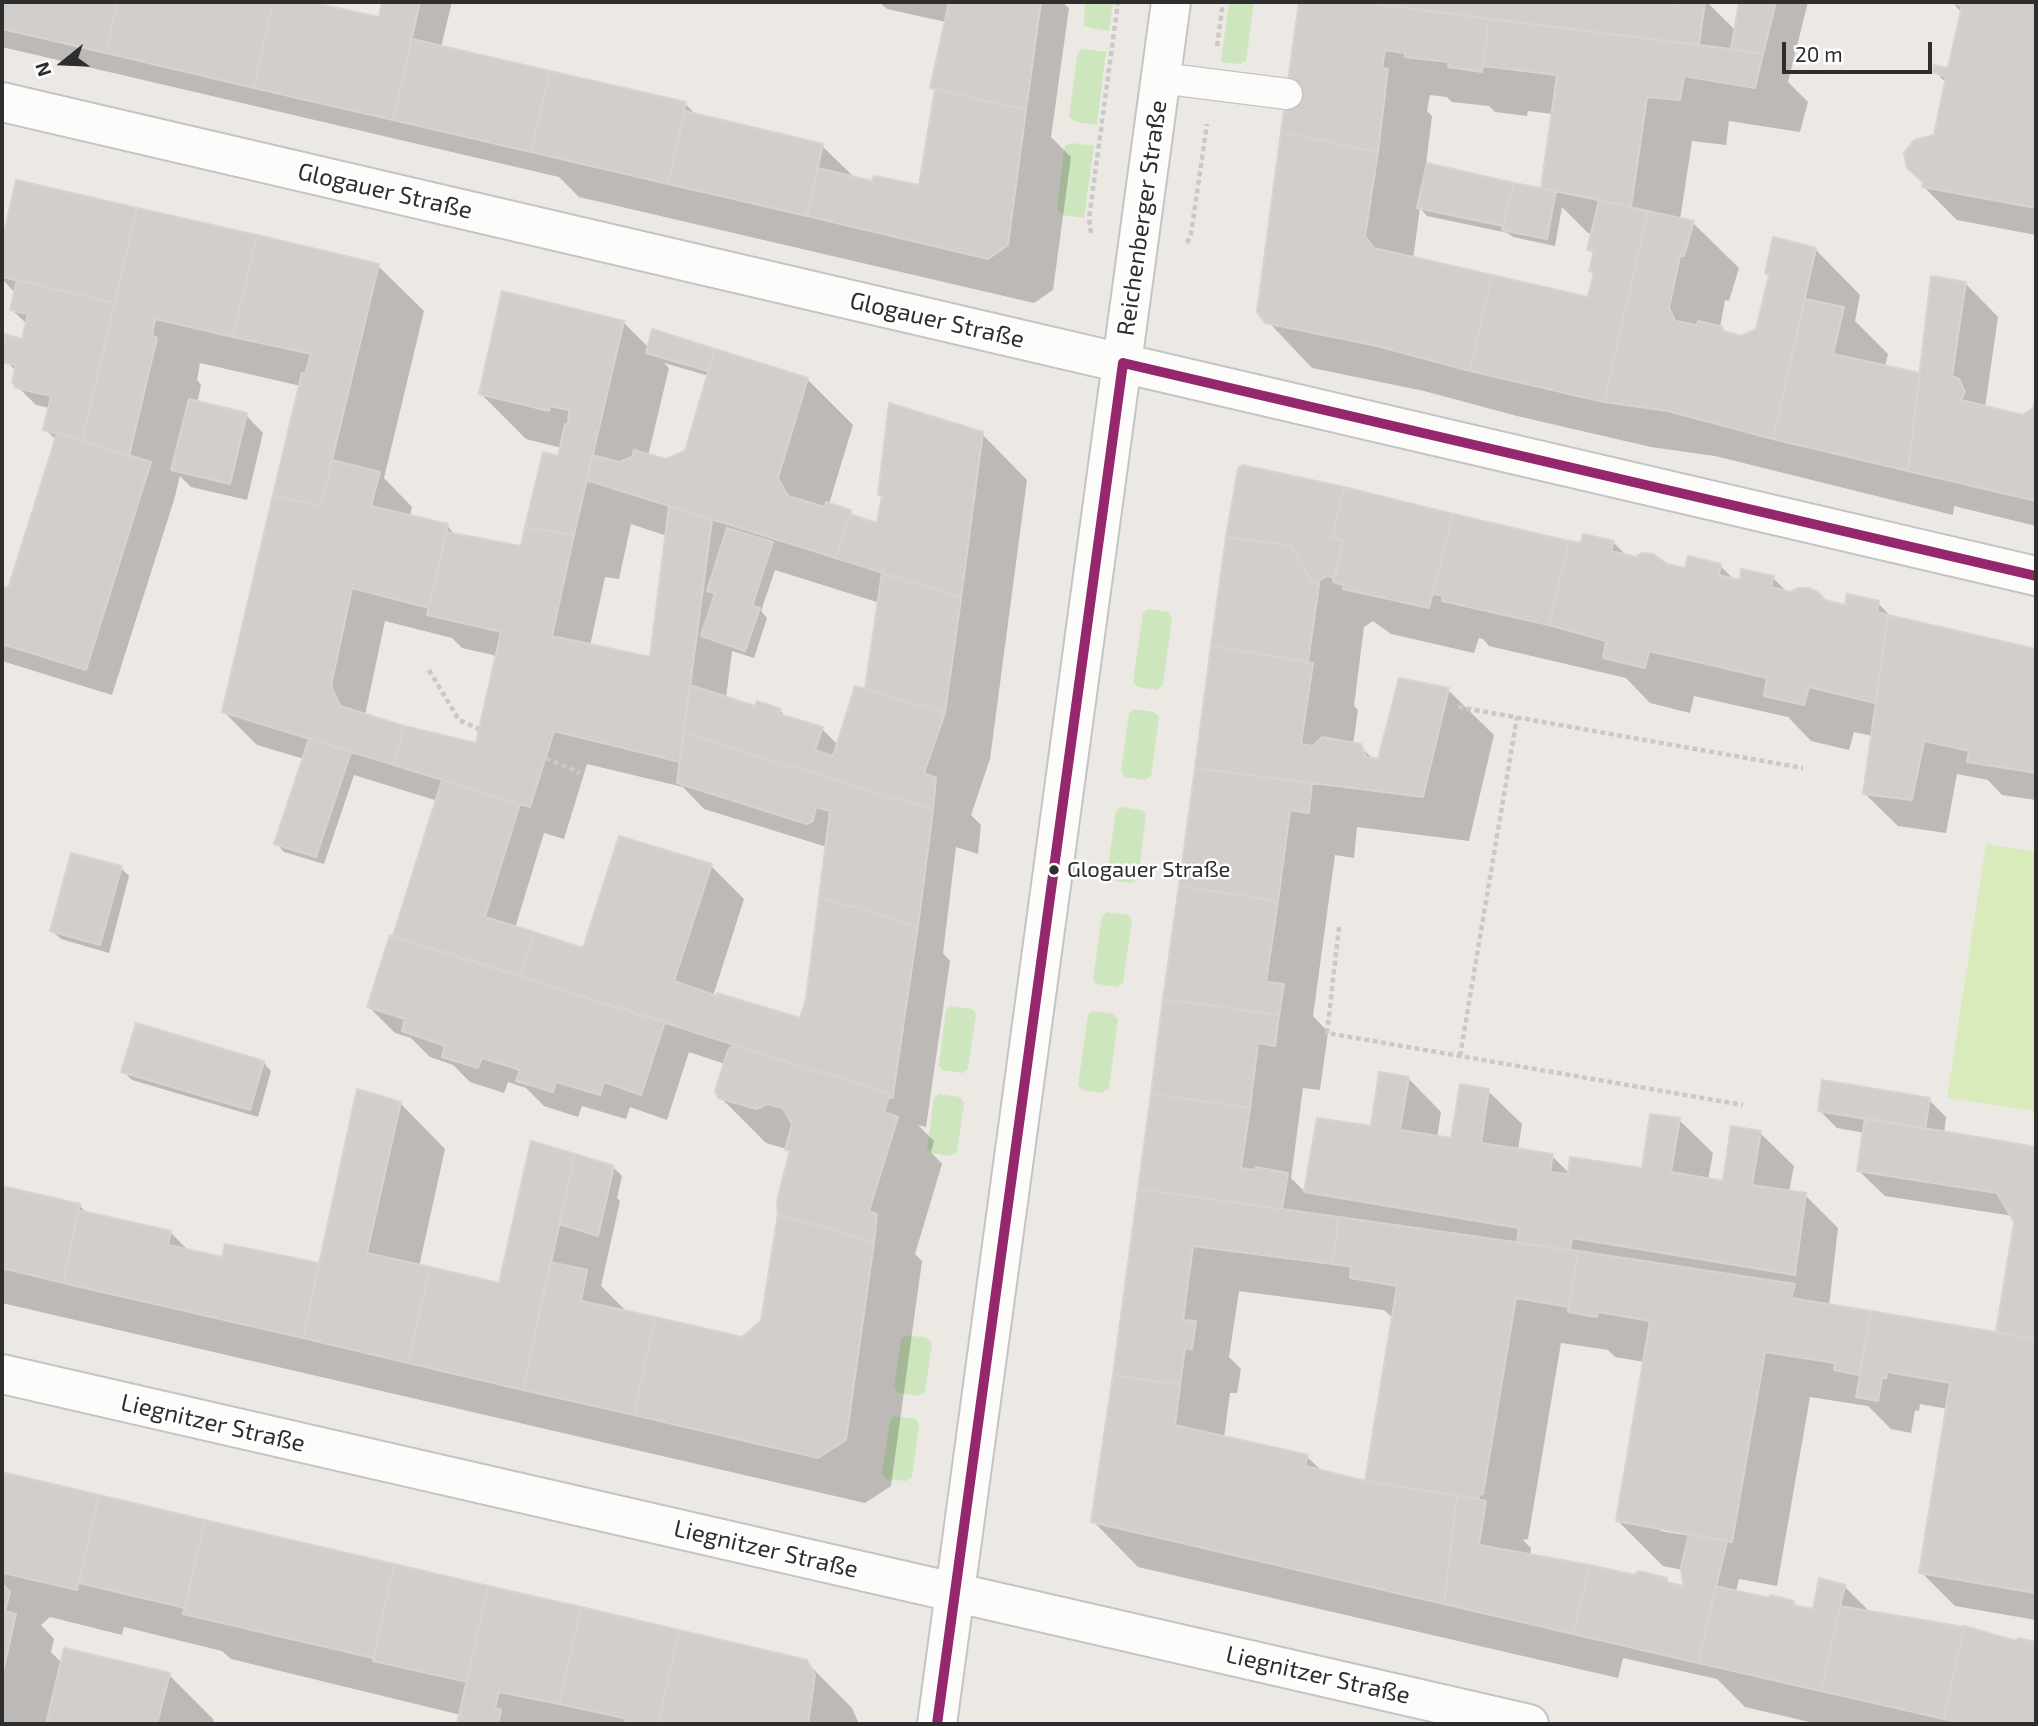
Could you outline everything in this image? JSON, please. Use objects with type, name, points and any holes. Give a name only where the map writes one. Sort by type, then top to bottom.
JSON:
[{"type":"street","name":"Reichenberger Straße","points":[[937,1724],[1171,2]]},
{"type":"street","name":"Glogauer Straße","points":[[2,102],[2036,576]]},
{"type":"street","name":"Liegnitzer Straße","points":[[2,1374],[1529,1724]]},
{"type":"lane","points":[[1161,78],[1287,94]]},
{"type":"path","points":[[1093,242],[1089,219],[1118,2]]},
{"type":"path","points":[[1186,245],[1191,234],[1223,2]]},
{"type":"path","points":[[429,670],[459,720],[479,729]]},
{"type":"path","points":[[1458,707],[1803,768]]},
{"type":"path","points":[[1460,1056],[1517,717]]},
{"type":"path","points":[[546,758],[580,773]]},
{"type":"path","points":[[1339,927],[1326,1033],[1743,1105]]},
{"type":"green space","points":[[1085,2],[1113,2],[1109,31],[1084,25]]},
{"type":"green space","points":[[1229,2],[1254,2],[1246,61],[1240,64],[1221,62]]},
{"type":"green space","points":[[1084,49],[1106,52],[1097,125],[1076,122],[1069,117],[1077,56],[1079,51]]},
{"type":"green space","points":[[1072,143],[1094,146],[1084,218],[1063,215],[1057,209],[1064,150],[1066,145]]},
{"type":"green space","points":[[1148,609],[1168,612],[1172,618],[1163,685],[1157,690],[1138,687],[1133,682],[1143,613]]},
{"type":"green space","points":[[1134,709],[1154,712],[1159,717],[1151,776],[1145,780],[1125,777],[1121,772],[1129,713]]},
{"type":"green space","points":[[1121,807],[1142,810],[1146,815],[1138,879],[1131,883],[1111,880],[1107,875],[1116,811]]},
{"type":"green space","points":[[1986,844],[2036,852],[2036,1111],[1947,1098]]},
{"type":"green space","points":[[1107,912],[1128,915],[1132,920],[1123,983],[1117,987],[1097,984],[1093,979],[1102,916]]},
{"type":"green space","points":[[951,1006],[972,1009],[976,1014],[968,1069],[963,1073],[942,1070],[939,1065],[946,1010]]},
{"type":"green space","points":[[1093,1011],[1113,1014],[1118,1019],[1109,1088],[1102,1093],[1082,1090],[1078,1085],[1088,1015]]},
{"type":"green space","points":[[939,1094],[960,1097],[964,1103],[957,1152],[951,1156],[931,1153],[927,1148],[934,1098]]},
{"type":"green space","points":[[906,1335],[927,1338],[932,1343],[925,1392],[918,1396],[899,1393],[894,1388],[901,1339]]},
{"type":"green space","points":[[895,1416],[916,1419],[919,1425],[912,1477],[906,1481],[886,1479],[882,1473],[890,1420]]},
{"type":"building","points":[[2,2],[117,2],[106,53],[2,29]]},
{"type":"building","points":[[117,2],[273,2],[254,88],[106,53]]},
{"type":"building","points":[[273,2],[310,2],[379,17],[382,2],[420,2],[393,120],[254,88]]},
{"type":"building","points":[[949,2],[1041,2],[1026,110],[930,88]]},
{"type":"building","points":[[1299,2],[1360,2],[1489,19],[1482,72],[1448,67],[1449,62],[1405,57],[1405,53],[1385,50],[1382,68],[1388,69],[1378,152],[1281,132]]},
{"type":"building","points":[[1360,2],[1661,2],[1681,5],[1682,2],[1705,2],[1699,45]]},
{"type":"building","points":[[1739,2],[1776,2],[1763,54],[1731,49]]},
{"type":"building","points":[[1951,2],[2036,2],[2036,208],[1922,187],[1923,182],[1907,168],[1904,153],[1914,140],[1934,135],[1946,77],[1933,72],[1934,65],[1948,68],[1962,6]]},
{"type":"building","points":[[1489,19],[1763,54],[1755,88],[1684,76],[1680,100],[1647,97],[1631,207],[1541,188],[1557,75],[1483,66]]},
{"type":"building","points":[[412,39],[550,71],[531,152],[393,120]]},
{"type":"building","points":[[550,71],[686,102],[668,184],[531,152]]},
{"type":"building","points":[[935,89],[1026,110],[1008,245],[988,259],[807,216],[818,168],[872,181],[874,176],[919,185]]},
{"type":"building","points":[[685,111],[823,144],[807,216],[668,184]]},
{"type":"building","points":[[1281,132],[1378,152],[1365,236],[1374,248],[1492,275],[1470,371],[1377,346],[1265,323],[1257,312]]},
{"type":"building","points":[[1427,163],[1514,183],[1503,226],[1417,208]]},
{"type":"building","points":[[16,180],[137,208],[115,303],[2,277],[2,242]]},
{"type":"building","points":[[1514,183],[1556,191],[1547,239],[1502,230]]},
{"type":"building","points":[[1599,200],[1648,211],[1604,402],[1470,371],[1492,275],[1588,297],[1594,272],[1589,271],[1594,251],[1587,250]]},
{"type":"building","points":[[137,208],[257,235],[233,337],[155,319],[152,335],[157,338],[129,456],[82,441]]},
{"type":"building","points":[[1648,211],[1694,221],[1684,256],[1680,256],[1669,308],[1675,321],[1697,325],[1698,321],[1723,327],[1722,331],[1742,336],[1756,329],[1769,275],[1765,273],[1773,237],[1816,248],[1773,439],[1668,411],[1604,402]]},
{"type":"building","points":[[257,235],[379,264],[321,506],[273,495],[302,373],[305,374],[311,354],[233,337]]},
{"type":"building","points":[[1931,276],[1966,282],[1952,376],[1959,379],[1965,392],[1961,400],[2023,415],[2033,408],[2036,397],[2036,501],[1908,471]]},
{"type":"building","points":[[17,280],[115,303],[82,441],[43,430],[51,396],[16,388],[12,382],[16,365],[5,363],[2,356],[5,334],[22,339],[28,314],[10,310]]},
{"type":"building","points":[[502,291],[624,321],[574,535],[525,527],[543,452],[558,456],[565,424],[568,424],[569,410],[550,406],[549,411],[479,394]]},
{"type":"building","points":[[1805,299],[1844,307],[1833,354],[1920,373],[1908,471],[1773,439]]},
{"type":"building","points":[[652,329],[715,349],[708,371],[646,353]]},
{"type":"building","points":[[715,349],[808,378],[778,478],[788,496],[825,507],[826,502],[851,510],[836,558],[586,480],[592,455],[619,462],[632,457],[634,450],[666,459],[685,451]]},
{"type":"building","points":[[189,399],[247,413],[230,484],[171,470]]},
{"type":"building","points":[[889,403],[983,432],[961,598],[836,558],[850,514],[877,523],[882,495],[878,495]]},
{"type":"building","points":[[57,433],[151,462],[86,670],[2,644],[2,588],[9,586]]},
{"type":"building","points":[[332,460],[380,472],[371,506],[448,524],[429,608],[352,588],[331,686],[340,706],[404,726],[394,765],[222,712],[273,495],[321,506]]},
{"type":"building","points":[[1242,465],[1344,487],[1332,538],[1343,540],[1335,578],[1327,576],[1319,581],[1319,585],[1311,581],[1290,545],[1226,537],[1238,469]]},
{"type":"building","points":[[1344,487],[1453,514],[1429,608],[1343,589],[1344,585],[1333,582],[1343,540],[1332,538]]},
{"type":"building","points":[[669,506],[712,520],[680,762],[554,731],[530,807],[394,765],[404,726],[476,743],[501,632],[427,615],[447,532],[521,546],[525,527],[574,535],[552,636],[650,657]]},
{"type":"building","points":[[1453,514],[1569,541],[1549,625],[1442,601],[1443,596],[1433,594]]},
{"type":"building","points":[[727,528],[773,542],[752,606],[760,608],[745,651],[701,636],[715,593],[707,591]]},
{"type":"building","points":[[1583,534],[1614,541],[1611,551],[1636,557],[1642,553],[1653,554],[1667,564],[1685,568],[1688,556],[1721,564],[1719,575],[1740,580],[1741,569],[1774,576],[1771,587],[1790,592],[1798,588],[1810,588],[1825,600],[1845,605],[1847,594],[1879,601],[1877,612],[1888,615],[1875,703],[1809,687],[1804,705],[1764,696],[1767,678],[1649,651],[1645,668],[1603,658],[1606,641],[1549,625],[1569,541],[1581,543]]},
{"type":"building","points":[[1226,537],[1290,545],[1311,581],[1319,585],[1308,662],[1211,646]]},
{"type":"building","points":[[882,573],[961,598],[945,713],[865,689]]},
{"type":"building","points":[[1888,615],[2036,649],[2036,773],[1967,762],[1969,751],[1924,741],[1912,800],[1863,794]]},
{"type":"building","points":[[1211,646],[1313,663],[1301,744],[1313,746],[1322,737],[1361,744],[1366,757],[1378,759],[1399,678],[1449,688],[1423,797],[1195,768]]},
{"type":"building","points":[[690,685],[755,706],[757,701],[781,709],[779,714],[823,727],[815,750],[833,756],[855,686],[945,713],[924,773],[936,778],[933,810],[683,733]]},
{"type":"building","points":[[683,733],[933,810],[918,926],[819,897],[830,811],[816,807],[813,821],[807,824],[677,783]]},
{"type":"building","points":[[309,739],[351,752],[316,857],[274,844]]},
{"type":"building","points":[[1195,768],[1312,783],[1309,813],[1290,810],[1278,901],[1179,886]]},
{"type":"building","points":[[442,780],[520,804],[485,917],[534,932],[520,977],[393,936]]},
{"type":"building","points":[[619,836],[712,864],[674,981],[717,996],[717,993],[800,1018],[806,999],[819,897],[918,926],[893,1095],[520,977],[534,932],[583,948]]},
{"type":"building","points":[[71,853],[122,866],[100,945],[50,931]]},
{"type":"building","points":[[1179,886],[1278,901],[1266,982],[1284,984],[1279,1015],[1163,999]]},
{"type":"building","points":[[390,935],[665,1022],[641,1095],[604,1082],[600,1095],[556,1082],[553,1092],[516,1081],[520,1070],[482,1058],[478,1068],[442,1057],[445,1046],[402,1031],[405,1019],[367,1007]]},
{"type":"building","points":[[1163,999],[1279,1015],[1275,1046],[1258,1043],[1250,1108],[1151,1094]]},
{"type":"building","points":[[136,1023],[264,1061],[250,1110],[121,1072]]},
{"type":"building","points":[[734,1045],[893,1095],[893,1098],[889,1097],[884,1112],[898,1117],[869,1211],[877,1214],[874,1242],[778,1214],[777,1201],[790,1150],[785,1150],[792,1124],[783,1108],[767,1104],[757,1109],[718,1098],[715,1091],[728,1050]]},
{"type":"building","points":[[1379,1072],[1409,1077],[1400,1130],[1451,1138],[1460,1084],[1489,1089],[1481,1143],[1553,1154],[1550,1172],[1568,1174],[1570,1157],[1642,1168],[1650,1114],[1680,1118],[1671,1172],[1723,1181],[1731,1126],[1761,1131],[1752,1185],[1806,1193],[1795,1275],[1572,1238],[1570,1250],[1517,1243],[1519,1228],[1304,1192],[1317,1118],[1371,1126]]},
{"type":"building","points":[[1822,1080],[1930,1098],[1925,1129],[1818,1111]]},
{"type":"building","points":[[357,1089],[401,1102],[367,1253],[430,1267],[408,1363],[303,1338]]},
{"type":"building","points":[[1151,1094],[1250,1108],[1241,1168],[1256,1170],[1256,1167],[1288,1173],[1282,1209],[1138,1189]]},
{"type":"building","points":[[1865,1118],[2036,1147],[2036,1339],[1996,1332],[2014,1222],[1997,1193],[1857,1171]]},
{"type":"building","points":[[531,1141],[575,1154],[523,1390],[408,1363],[430,1267],[499,1283]]},
{"type":"building","points":[[575,1154],[614,1166],[598,1236],[559,1224]]},
{"type":"building","points":[[2,1186],[80,1204],[63,1283],[2,1268]]},
{"type":"building","points":[[1138,1189],[1339,1217],[1332,1264],[1193,1246],[1183,1320],[1196,1321],[1192,1349],[1185,1348],[1180,1385],[1113,1375]]},
{"type":"building","points":[[78,1210],[171,1231],[168,1245],[222,1257],[225,1244],[319,1263],[303,1338],[63,1283]]},
{"type":"building","points":[[778,1214],[874,1242],[846,1440],[818,1458],[634,1415],[655,1317],[742,1337],[761,1321]]},
{"type":"building","points":[[1339,1217],[1578,1251],[1569,1307],[1516,1298],[1483,1494],[1479,1495],[1479,1499],[1365,1481],[1397,1286],[1350,1278],[1351,1267],[1332,1264]]},
{"type":"building","points":[[1578,1251],[1795,1284],[1791,1298],[1871,1311],[1859,1375],[1834,1370],[1835,1363],[1765,1352],[1732,1542],[1616,1521],[1650,1321],[1598,1312],[1597,1317],[1568,1312]]},
{"type":"building","points":[[550,1262],[587,1270],[581,1301],[655,1317],[634,1415],[523,1390]]},
{"type":"building","points":[[1871,1311],[2036,1339],[2035,1593],[1919,1573],[1950,1383],[1887,1372],[1886,1378],[1882,1378],[1878,1401],[1856,1397]]},
{"type":"building","points":[[1113,1375],[1180,1385],[1175,1425],[1308,1455],[1305,1466],[1365,1481],[1457,1496],[1444,1604],[1091,1522]]},
{"type":"building","points":[[2,1472],[99,1495],[77,1590],[4,1573],[2,1575]]},
{"type":"building","points":[[99,1495],[205,1520],[185,1608],[79,1583]]},
{"type":"building","points":[[1457,1496],[1486,1501],[1479,1545],[1590,1565],[1573,1634],[1444,1604]]},
{"type":"building","points":[[205,1520],[394,1564],[373,1658],[183,1614]]},
{"type":"building","points":[[1689,1534],[1727,1541],[1698,1663],[1573,1634],[1590,1565],[1634,1575],[1639,1571],[1667,1578],[1667,1582],[1683,1586],[1681,1567]]},
{"type":"building","points":[[394,1564],[488,1586],[467,1682],[373,1661]]},
{"type":"building","points":[[1819,1578],[1845,1585],[1821,1691],[1698,1663],[1716,1586],[1769,1598],[1770,1595],[1794,1601],[1793,1605],[1813,1609]]},
{"type":"building","points":[[2,1584],[10,1592],[5,1611],[16,1614],[2,1676]]},
{"type":"building","points":[[488,1586],[581,1607],[559,1704],[499,1692],[495,1708],[501,1710],[498,1724],[457,1724]]},
{"type":"building","points":[[1840,1606],[1964,1627],[1944,1719],[1821,1691]]},
{"type":"building","points":[[581,1607],[679,1630],[658,1724],[626,1724],[624,1718],[559,1704]]},
{"type":"building","points":[[1964,1626],[2016,1641],[2018,1638],[2036,1642],[2036,1724],[1965,1724],[1944,1719]]},
{"type":"building","points":[[679,1630],[807,1660],[815,1675],[808,1724],[658,1724]]},
{"type":"building","points":[[64,1648],[170,1673],[157,1724],[46,1724]]},
{"type":"transit line","points":[[1123,363],[2036,576]]},
{"type":"transit line","points":[[937,1724],[1123,363]]},
{"type":"place","name":"Glogauer Straße","points":[[1054,870]]}]
